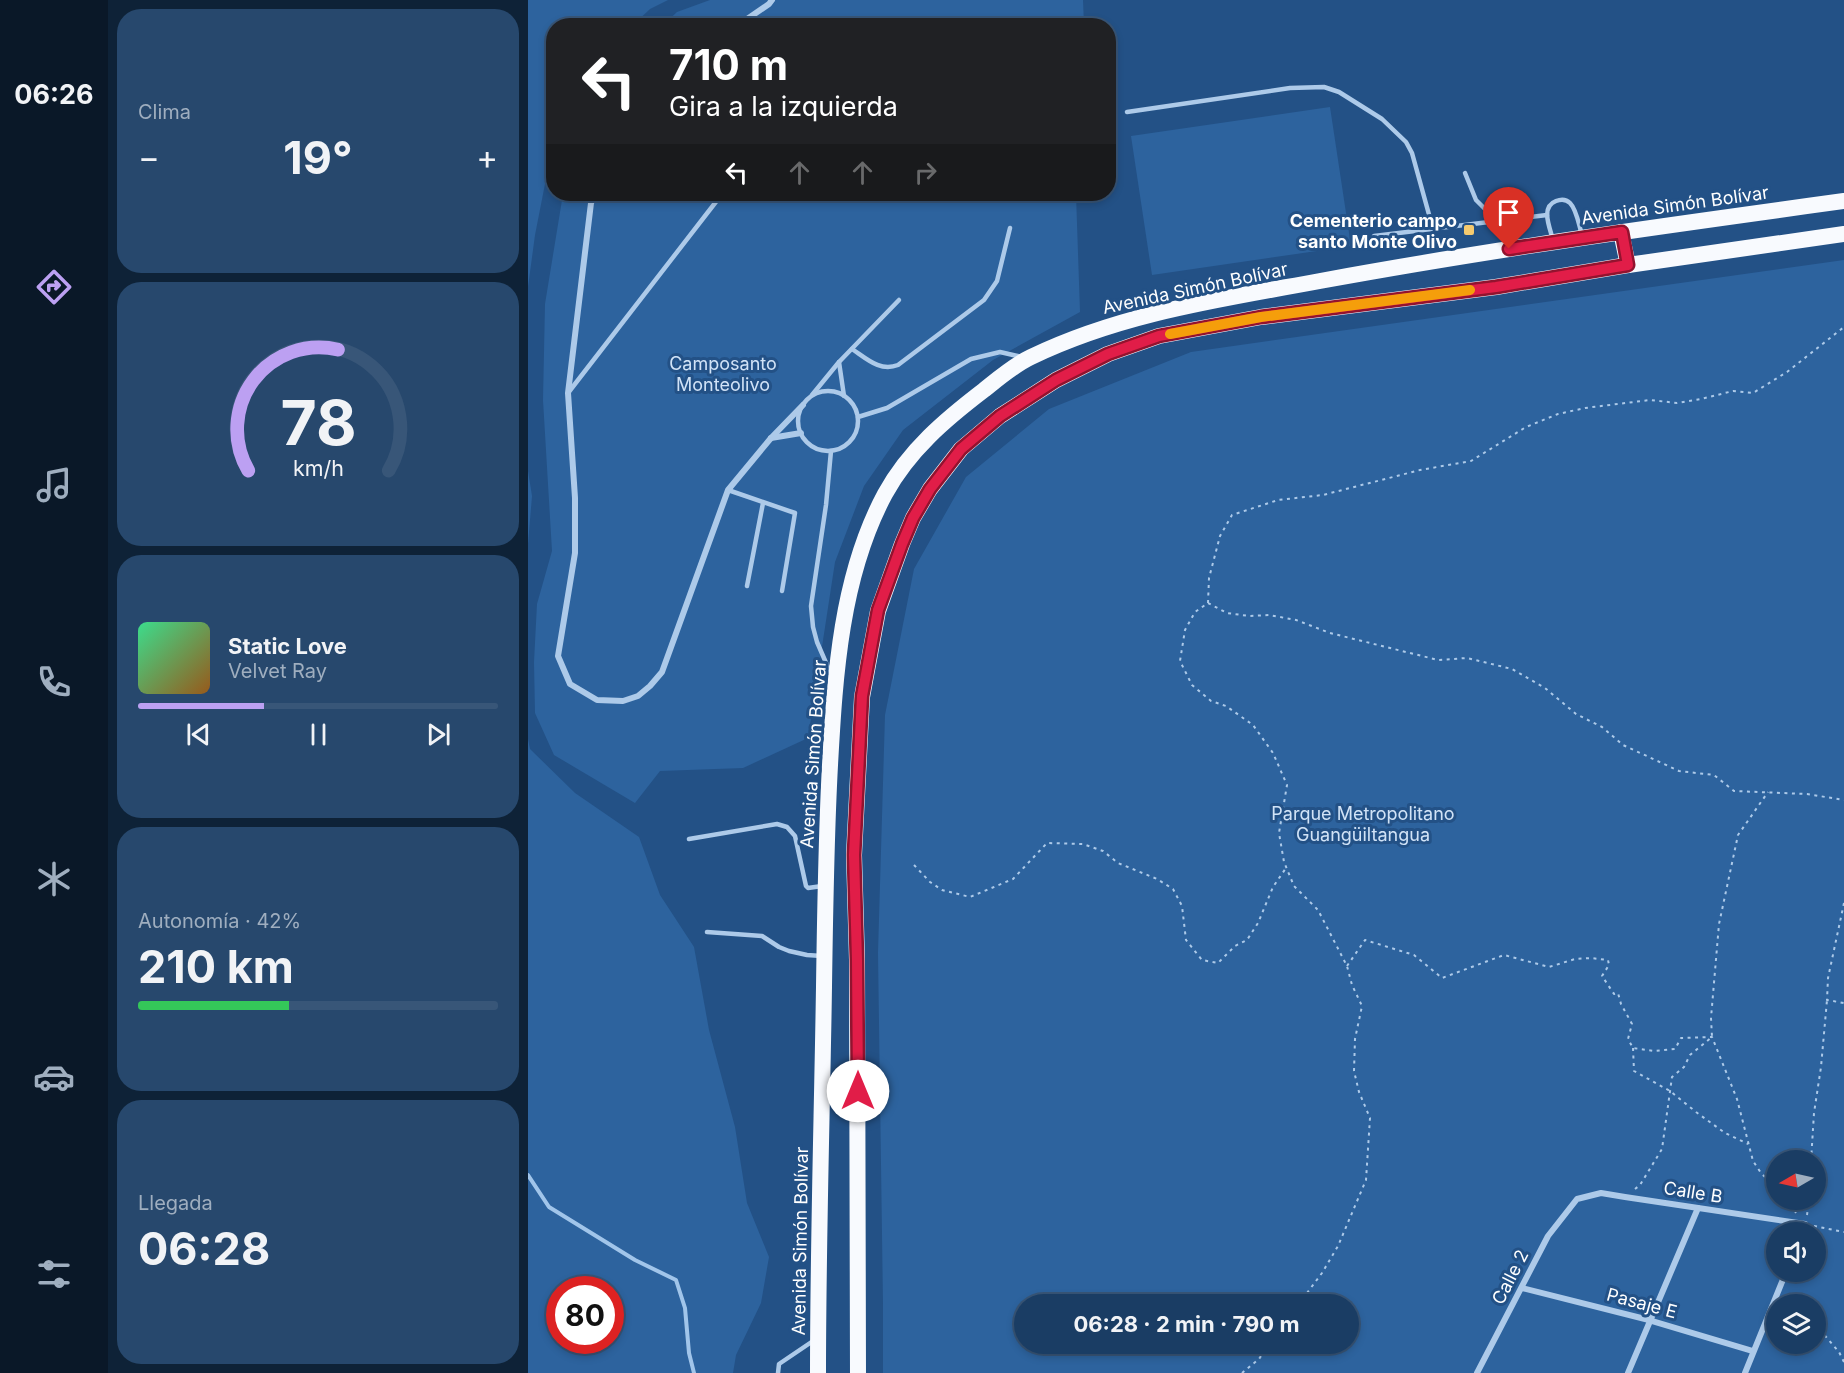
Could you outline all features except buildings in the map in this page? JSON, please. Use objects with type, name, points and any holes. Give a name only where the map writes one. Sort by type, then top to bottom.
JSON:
[{"type":"highway","name":"Avenida Simón Bolívar","points":[[818,1373],[825,886],[835,681],[848,599],[864,538],[886,491],[912,454],[947,418],[1028,358],[1083,335],[1134,318],[1443,259],[1844,201]]},
{"type":"highway","points":[[1622,232],[1628,265]]},
{"type":"highway","points":[[858,1373],[858,972],[854,855],[862,696],[878,610],[902,544],[913,518],[930,489],[961,449],[1000,416],[1056,380],[1108,354],[1159,336],[1261,317],[1496,287],[1628,265],[1844,234]]},
{"type":"street","points":[[749,18],[772,0]]},
{"type":"street","points":[[592,201],[568,393],[575,498],[575,553],[558,656],[570,684],[597,700],[623,701],[638,696],[662,672],[728,490],[771,438],[803,405]]},
{"type":"street","points":[[771,438],[801,433]]},
{"type":"street","name":"Calle B","points":[[1577,1199],[1601,1193],[1792,1222]]},
{"type":"street","name":"Calle 2","points":[[1477,1373],[1548,1236],[1577,1199]]},
{"type":"street","points":[[1628,1373],[1698,1208]]},
{"type":"street","points":[[1744,1373],[1782,1282]]},
{"type":"street","name":"Pasaje E","points":[[1522,1288],[1649,1320],[1753,1351]]},
{"type":"lane","points":[[1127,112],[1290,88],[1310,86],[1332,89],[1382,119],[1406,142],[1412,153],[1433,229]]},
{"type":"lane","points":[[1465,173],[1476,200],[1497,221]]},
{"type":"lane","points":[[1553,242],[1546,215],[1550,205],[1559,200],[1566,200],[1572,206],[1583,238]]},
{"type":"lane","points":[[568,393],[717,201]]},
{"type":"lane","points":[[1374,236],[1546,215]]},
{"type":"lane","points":[[852,349],[880,367],[890,368],[984,300],[997,281],[1010,228]]},
{"type":"lane","points":[[809,398],[827,391],[844,396],[856,409],[858,427],[849,444],[831,452],[813,447],[801,433],[798,424],[799,414],[803,405],[839,362],[899,300]]},
{"type":"lane","points":[[858,417],[887,408],[971,359],[1000,352],[1028,358]]},
{"type":"lane","points":[[839,362],[844,396]]},
{"type":"lane","points":[[831,452],[826,505],[811,606],[817,642],[835,681]]},
{"type":"lane","points":[[728,490],[795,513],[782,591]]},
{"type":"lane","points":[[747,586],[763,503]]},
{"type":"lane","points":[[689,839],[777,824],[787,827],[795,836],[806,886],[808,888],[825,886]]},
{"type":"lane","points":[[707,932],[762,936],[789,951],[824,956]]},
{"type":"lane","points":[[778,1373],[779,1364],[818,1337]]},
{"type":"path","points":[[1208,603],[1209,578],[1220,536],[1232,515],[1278,500],[1323,495],[1420,470],[1471,461],[1526,427],[1558,414],[1585,408],[1650,400],[1677,403],[1733,391],[1753,393],[1787,372],[1844,327]]},
{"type":"path","points":[[1208,603],[1227,613],[1249,616],[1269,615],[1296,620],[1330,633],[1438,660],[1467,658],[1512,669],[1545,688],[1576,714],[1602,727],[1623,745],[1679,771],[1714,775],[1734,791],[1807,794],[1844,800]]},
{"type":"path","points":[[1208,603],[1195,612],[1185,630],[1180,661],[1192,685],[1211,701],[1227,706],[1252,725],[1273,753],[1287,785],[1279,833],[1286,868],[1294,886],[1318,910],[1347,966],[1352,985],[1362,1006],[1355,1039],[1354,1071],[1359,1092],[1370,1118],[1366,1180],[1338,1246],[1322,1274],[1307,1294]]},
{"type":"path","points":[[1766,1178],[1753,1161],[1737,1099],[1712,1037],[1711,1018],[1719,924],[1738,835],[1768,792]]},
{"type":"path","points":[[914,865],[930,882],[942,890],[970,897],[1012,879],[1047,843],[1083,844],[1103,851],[1118,863],[1157,879],[1173,889],[1182,906],[1186,940],[1202,960],[1218,963],[1235,946],[1247,940],[1258,923],[1273,887],[1286,868]]},
{"type":"path","points":[[1812,1150],[1828,978],[1844,903]]},
{"type":"path","points":[[1347,966],[1365,940],[1414,955],[1442,978],[1504,956],[1549,967],[1575,959],[1608,960],[1609,965],[1602,976],[1614,994],[1618,993],[1620,1004],[1632,1024],[1628,1039],[1633,1048],[1634,1071],[1670,1091],[1725,1133],[1749,1144]]},
{"type":"path","points":[[1827,1000],[1844,1003]]},
{"type":"path","points":[[1633,1048],[1675,1049],[1681,1038],[1712,1037]]},
{"type":"path","points":[[1625,1197],[1640,1185],[1662,1149],[1672,1077],[1684,1068],[1690,1055],[1712,1037]]},
{"type":"path","points":[[1826,1228],[1844,1232]]},
{"type":"path","points":[[1826,1337],[1844,1362]]},
{"type":"path","points":[[1839,1352],[1844,1352]]},
{"type":"path","points":[[1242,1373],[1262,1354]]},
{"type":"green space","points":[[528,0],[668,0],[650,9],[640,18],[546,18],[546,179],[528,287]]},
{"type":"green space","points":[[710,0],[1083,0],[1084,18],[671,18],[677,12]]},
{"type":"green space","points":[[1330,107],[1351,246],[1152,275],[1131,136]]},
{"type":"green space","name":"Camposanto Monteolivo","points":[[562,201],[1076,201],[1080,312],[993,360],[903,430],[864,486],[835,562],[808,738],[743,768],[660,771],[635,803],[554,755],[535,713],[534,662],[537,604],[552,551],[543,400],[545,304]]},
{"type":"green space","name":"Parque Metropolitano Guangüiltangua","points":[[1844,260],[1844,1373],[883,1373],[878,953],[885,715],[914,569],[966,477],[1049,409],[1191,352]]},
{"type":"green space","points":[[528,471],[532,496],[528,544]]},
{"type":"green space","points":[[528,739],[530,749],[575,793],[639,837],[660,895],[694,947],[709,1030],[735,1127],[747,1203],[769,1257],[761,1303],[736,1355],[733,1373],[528,1373]]},
{"type":"waterway","points":[[528,1175],[549,1207],[635,1260],[676,1280],[685,1308],[689,1353],[694,1373]]},
{"type":"slow traffic","points":[[1170,334],[1261,317],[1470,290]]},
{"type":"place","name":"Cementerio campo santo Monte Olivo","points":[[1469,230]]},
{"type":"route","points":[[858,1091],[854,855],[862,696],[878,610],[913,518],[930,489],[961,449],[1000,416],[1056,380],[1108,354],[1159,336],[1261,317],[1496,287],[1628,265],[1622,232],[1509,249]]}]
